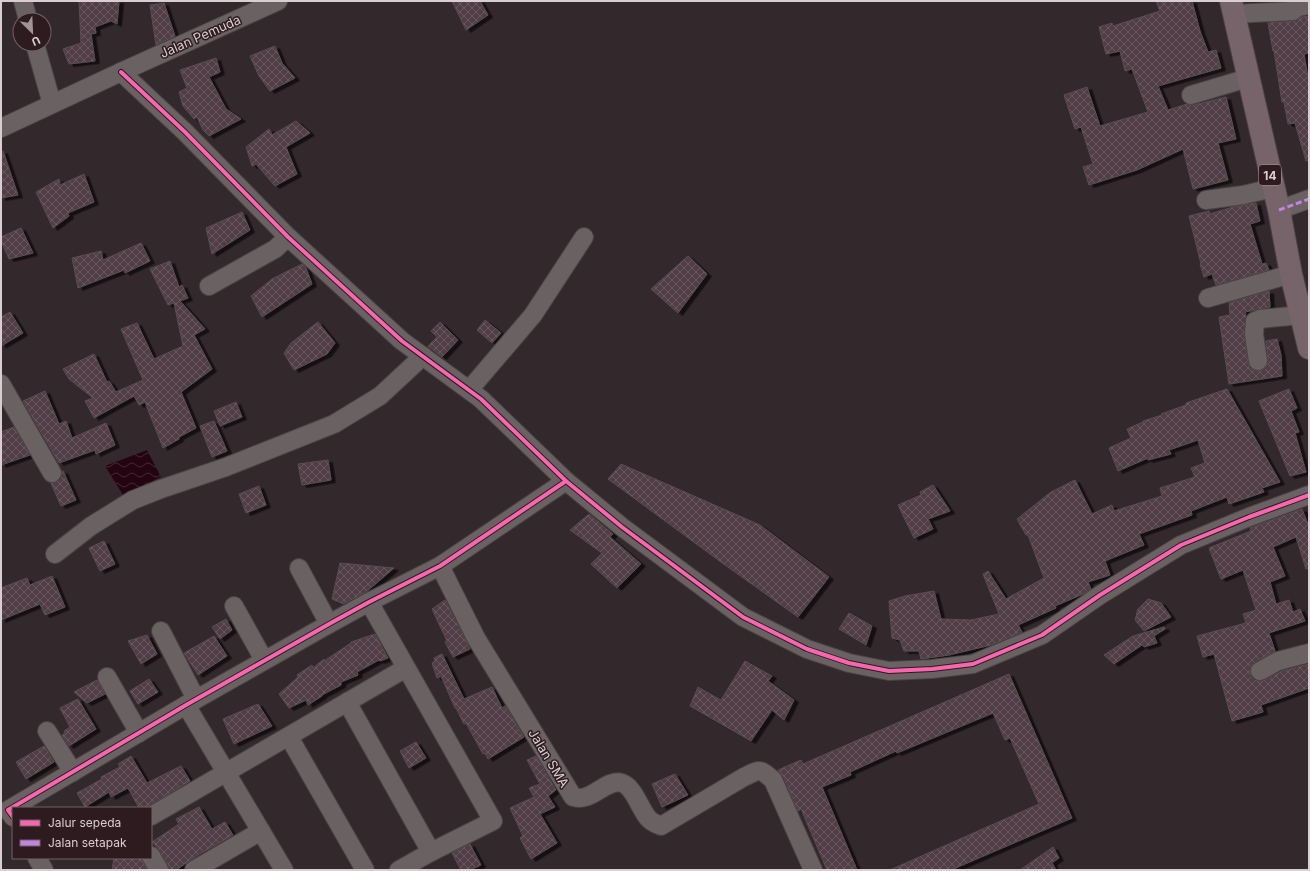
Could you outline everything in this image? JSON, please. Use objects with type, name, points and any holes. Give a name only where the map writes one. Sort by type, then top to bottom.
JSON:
[{"type":"highway","name":"14","points":[[1233,8],[1279,210],[1291,274],[1309,348]]},
{"type":"street","points":[[23,1],[26,12]]},
{"type":"street","name":"Jalan Pemuda","points":[[1,128],[278,1]]},
{"type":"street","points":[[1233,8],[1293,11],[1298,7],[1309,5]]},
{"type":"street","points":[[37,52],[52,104]]},
{"type":"street","points":[[121,72],[185,132],[288,237],[402,341],[481,399],[566,481],[622,528],[743,617],[807,649],[849,663],[889,671],[932,669],[973,664],[1042,635],[1100,595],[1181,544],[1309,495]]},
{"type":"street","points":[[1191,94],[1248,78]]},
{"type":"street","points":[[1206,200],[1243,195],[1274,188]]},
{"type":"street","points":[[1279,210],[1309,199]]},
{"type":"street","points":[[209,286],[275,249],[288,237]]},
{"type":"street","points":[[469,390],[533,315],[584,237]]},
{"type":"street","points":[[1208,298],[1291,274]]},
{"type":"street","points":[[1258,361],[1254,334],[1255,321],[1260,319],[1302,315]]},
{"type":"street","points":[[55,554],[91,526],[133,500],[226,467],[334,424],[380,396],[423,356]]},
{"type":"street","points":[[1,384],[52,473]]},
{"type":"street","points":[[13,807],[264,660],[369,602],[440,566],[566,481]]},
{"type":"street","name":"Jalan SMA","points":[[440,566],[476,638],[573,797],[578,799],[585,798],[615,782],[624,784],[631,790],[648,819],[661,826],[744,777],[761,770],[774,780],[813,870]]},
{"type":"street","points":[[299,568],[329,624]]},
{"type":"street","points":[[369,602],[493,821],[399,870]]},
{"type":"street","points":[[234,606],[264,660]]},
{"type":"street","points":[[161,632],[191,702],[227,772],[284,870]]},
{"type":"street","points":[[1260,671],[1278,661],[1309,653]]},
{"type":"street","points":[[152,815],[406,668]]},
{"type":"street","points":[[107,677],[139,733]]},
{"type":"street","points":[[347,702],[431,852]]},
{"type":"street","points":[[47,731],[73,772]]},
{"type":"street","points":[[289,737],[365,870]]},
{"type":"street","points":[[12,808],[8,810],[12,816]]},
{"type":"street","points":[[194,870],[261,831]]},
{"type":"street","points":[[152,858],[159,870]]},
{"type":"street","points":[[38,859],[44,870]]},
{"type":"water","points":[[147,450],[161,477],[123,495],[105,466]]},
{"type":"building","points":[[79,1],[119,1],[117,24],[111,21],[95,27],[96,33],[91,34],[95,61],[69,64],[63,49],[81,43]]},
{"type":"building","points":[[452,1],[480,1],[488,15],[466,30]]},
{"type":"building","points":[[1156,1],[1192,1],[1200,31],[1208,52],[1216,50],[1221,68],[1158,86],[1168,110],[1187,104],[1194,105],[1226,97],[1236,139],[1218,143],[1228,180],[1193,189],[1183,149],[1137,170],[1089,185],[1083,167],[1093,164],[1081,127],[1075,129],[1064,95],[1087,87],[1100,126],[1148,112],[1132,69],[1125,71],[1120,51],[1106,54],[1099,27],[1112,23],[1113,26],[1160,11]]},
{"type":"building","points":[[164,3],[175,36],[156,45],[150,5]]},
{"type":"building","points":[[1309,16],[1309,53],[1304,54],[1309,84],[1309,160],[1306,161],[1295,123],[1288,124],[1284,102],[1282,102],[1268,23],[1294,21],[1302,17]]},
{"type":"building","points":[[275,46],[282,63],[295,78],[270,91],[259,76],[250,56]]},
{"type":"building","points":[[216,58],[220,72],[209,77],[226,109],[241,119],[209,136],[203,130],[197,117],[194,119],[183,106],[179,92],[187,88],[180,70]]},
{"type":"building","points":[[296,121],[310,133],[286,147],[297,174],[275,186],[256,164],[252,166],[246,147],[269,129],[272,135]]},
{"type":"building","points":[[3,151],[18,195],[1,198],[1,152]]},
{"type":"building","points":[[84,174],[94,202],[68,213],[69,216],[53,228],[36,192],[59,179],[60,185]]},
{"type":"building","points":[[1256,203],[1260,221],[1250,224],[1262,264],[1266,263],[1269,270],[1216,285],[1212,274],[1204,277],[1189,216],[1209,211],[1210,214],[1233,207]]},
{"type":"building","points":[[242,212],[250,230],[212,254],[206,228]]},
{"type":"building","points":[[21,228],[33,253],[9,259],[1,241],[1,237]]},
{"type":"building","points":[[141,243],[150,261],[125,273],[124,270],[78,288],[72,258],[101,251],[103,260]]},
{"type":"building","points":[[688,256],[707,274],[678,313],[651,289]]},
{"type":"building","points":[[170,261],[179,287],[182,285],[188,298],[180,301],[205,329],[194,335],[212,369],[181,392],[196,428],[163,448],[145,402],[139,405],[134,396],[94,418],[85,401],[93,398],[69,379],[63,369],[94,354],[107,382],[109,381],[116,392],[143,380],[121,329],[137,323],[154,359],[183,346],[174,303],[168,305],[150,269]]},
{"type":"building","points":[[302,264],[306,268],[312,284],[262,317],[251,296],[272,279]]},
{"type":"building","points":[[1269,291],[1270,307],[1245,312],[1246,317],[1244,335],[1248,363],[1250,368],[1255,371],[1265,369],[1268,364],[1266,341],[1277,339],[1281,355],[1282,376],[1229,384],[1219,317],[1230,315],[1229,303]]},
{"type":"building","points":[[10,312],[23,333],[1,346],[1,317]]},
{"type":"building","points":[[485,320],[501,333],[492,343],[477,330]]},
{"type":"building","points":[[318,322],[335,343],[327,354],[294,370],[284,353],[291,343]]},
{"type":"building","points":[[440,322],[458,340],[442,357],[428,346],[437,337],[431,331]]},
{"type":"building","points":[[1227,389],[1280,482],[1262,488],[1264,492],[1229,504],[1227,497],[1191,511],[1192,515],[1139,534],[1144,545],[1105,561],[1110,575],[1088,582],[1091,589],[1055,606],[1056,608],[1018,625],[1022,632],[991,645],[949,655],[921,659],[919,651],[904,651],[900,640],[892,638],[889,601],[905,596],[934,591],[941,619],[971,620],[999,614],[983,574],[988,571],[1006,599],[1044,578],[1028,535],[1026,535],[1017,519],[1051,492],[1075,480],[1092,514],[1112,505],[1114,511],[1162,496],[1160,488],[1195,477],[1191,468],[1205,463],[1198,440],[1169,450],[1171,454],[1148,460],[1148,458],[1118,471],[1109,448],[1131,438],[1127,429],[1143,421],[1186,405],[1186,403]]},
{"type":"building","points":[[1289,389],[1297,408],[1291,411],[1299,432],[1295,433],[1306,472],[1290,476],[1259,401]]},
{"type":"building","points":[[45,391],[59,424],[66,421],[72,438],[106,423],[115,445],[96,454],[95,450],[59,463],[23,401]]},
{"type":"building","points":[[236,402],[242,417],[220,426],[214,411]]},
{"type":"building","points":[[214,421],[227,451],[212,457],[200,426]]},
{"type":"building","points":[[14,427],[30,455],[1,465],[1,432]]},
{"type":"building","points":[[328,460],[331,480],[302,485],[298,464]]},
{"type":"building","points":[[621,464],[760,525],[829,577],[798,617],[608,479]]},
{"type":"building","points":[[62,471],[76,500],[61,506],[51,483],[57,482],[61,479]]},
{"type":"building","points":[[933,485],[950,511],[928,519],[933,529],[914,538],[898,505],[921,495],[920,492]]},
{"type":"building","points":[[259,486],[266,505],[246,513],[239,494]]},
{"type":"building","points":[[1302,509],[1309,527],[1309,568],[1306,569],[1296,537],[1273,547],[1285,576],[1270,582],[1276,604],[1289,600],[1293,612],[1300,609],[1305,621],[1269,633],[1275,651],[1255,662],[1251,666],[1250,671],[1254,680],[1260,681],[1282,671],[1309,664],[1309,688],[1261,705],[1263,712],[1232,721],[1214,654],[1203,657],[1197,636],[1246,623],[1243,614],[1256,610],[1243,570],[1221,579],[1209,548],[1251,531],[1250,528]]},
{"type":"building","points":[[589,514],[613,534],[610,537],[641,564],[617,588],[591,564],[602,553],[570,530]]},
{"type":"building","points":[[104,541],[115,564],[100,571],[89,548]]},
{"type":"building","points":[[340,563],[394,568],[366,592],[343,604],[332,599]]},
{"type":"building","points":[[52,576],[65,607],[45,615],[40,604],[1,620],[1,588],[27,578],[30,585]]},
{"type":"building","points":[[1148,599],[1161,603],[1171,617],[1144,631],[1135,620],[1138,609]]},
{"type":"building","points":[[445,600],[470,649],[453,657],[445,642],[447,641],[432,609]]},
{"type":"building","points":[[849,613],[872,626],[866,645],[839,629]]},
{"type":"building","points":[[226,619],[232,630],[220,639],[212,627]]},
{"type":"building","points":[[1164,627],[1165,629],[1154,636],[1157,643],[1144,647],[1142,645],[1114,664],[1104,655],[1133,636]]},
{"type":"building","points":[[375,634],[388,658],[379,660],[357,672],[358,675],[341,682],[341,685],[322,695],[308,705],[306,700],[289,708],[279,694],[298,677],[297,675],[312,665],[313,668],[324,659],[324,661],[351,642]]},
{"type":"building","points":[[147,635],[157,654],[141,664],[128,641]]},
{"type":"building","points":[[214,636],[227,656],[198,675],[184,653]]},
{"type":"building","points":[[442,654],[464,699],[492,687],[502,708],[505,706],[524,737],[488,759],[485,753],[483,754],[466,723],[464,724],[455,708],[441,676],[437,678],[432,663],[435,661],[434,658]]},
{"type":"building","points":[[745,661],[772,676],[768,681],[794,700],[784,720],[772,710],[751,741],[690,706],[698,687],[721,700]]},
{"type":"building","points":[[1009,674],[1072,818],[951,870],[890,870],[1039,804],[1010,738],[1005,740],[993,713],[897,753],[896,751],[850,772],[851,775],[822,787],[857,870],[827,870],[801,809],[798,811],[783,776],[778,770],[801,760],[803,764]]},
{"type":"building","points":[[149,679],[158,692],[138,704],[130,691]]},
{"type":"building","points":[[97,680],[105,694],[87,703],[74,692]]},
{"type":"building","points":[[78,699],[96,729],[69,746],[62,735],[65,733],[64,731],[70,727],[60,708]]},
{"type":"building","points":[[258,704],[272,726],[234,744],[223,719]]},
{"type":"building","points":[[416,742],[426,758],[409,768],[400,751]]},
{"type":"building","points":[[44,746],[54,762],[26,779],[16,762]]},
{"type":"building","points":[[131,756],[147,783],[181,766],[190,781],[147,807],[138,807],[128,788],[111,797],[109,792],[85,807],[77,793],[102,779],[101,777],[120,767],[118,764]]},
{"type":"building","points":[[536,756],[556,790],[548,796],[555,807],[540,814],[557,843],[531,859],[520,838],[523,836],[510,808],[534,797],[529,788],[540,784],[527,760]]},
{"type":"building","points":[[675,774],[688,795],[662,807],[652,784]]},
{"type":"building","points":[[199,807],[212,829],[225,822],[233,835],[198,855],[176,870],[169,870],[168,865],[160,851],[152,842],[179,824],[176,819]]},
{"type":"building","points":[[470,844],[481,865],[470,870],[461,870],[452,853]]},
{"type":"building","points":[[1053,847],[1059,858],[1052,863],[1056,870],[1020,870]]},
{"type":"building","points":[[114,859],[142,859],[147,870],[112,870]]},
{"type":"marked path","points":[[1279,210],[1309,199]]},
{"type":"cycle path","points":[[121,72],[185,132],[288,237],[402,341],[481,399],[566,481],[622,527],[743,617],[807,649],[849,663],[889,671],[932,669],[973,664],[1042,635],[1100,595],[1181,545],[1249,517],[1309,495]]},
{"type":"cycle path","points":[[13,807],[186,705],[329,624],[440,566],[566,481]]},
{"type":"cycle path","points":[[12,808],[8,810],[12,816]]}]
